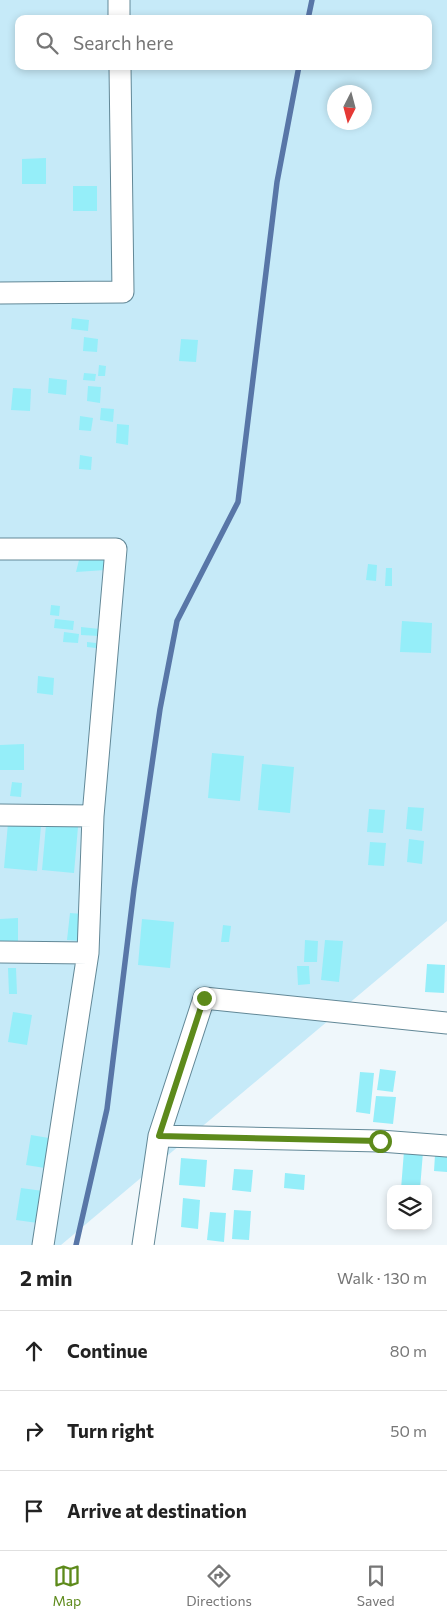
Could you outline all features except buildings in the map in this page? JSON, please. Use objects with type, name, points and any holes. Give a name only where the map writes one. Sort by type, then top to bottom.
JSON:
[{"type":"street","points":[[119,0],[120,15]]},
{"type":"street","points":[[0,293],[123,292],[120,70]]},
{"type":"street","points":[[0,549],[116,549],[93,816],[88,953],[43,1245]]},
{"type":"street","points":[[0,815],[93,816]]},
{"type":"street","points":[[0,952],[88,953]]},
{"type":"street","points":[[143,1245],[159,1136],[204,998],[447,1023]]},
{"type":"street","points":[[159,1136],[380,1141],[447,1146]]},
{"type":"shaded area","points":[[0,0],[447,0],[447,921],[61,1245],[0,1245]]},
{"type":"waterway","points":[[309,15],[312,0]]},
{"type":"waterway","points":[[76,1245],[107,1109],[134,889],[160,709],[177,621],[238,502],[277,182],[298,70]]},
{"type":"route","points":[[204,998],[159,1136],[380,1141]]}]
